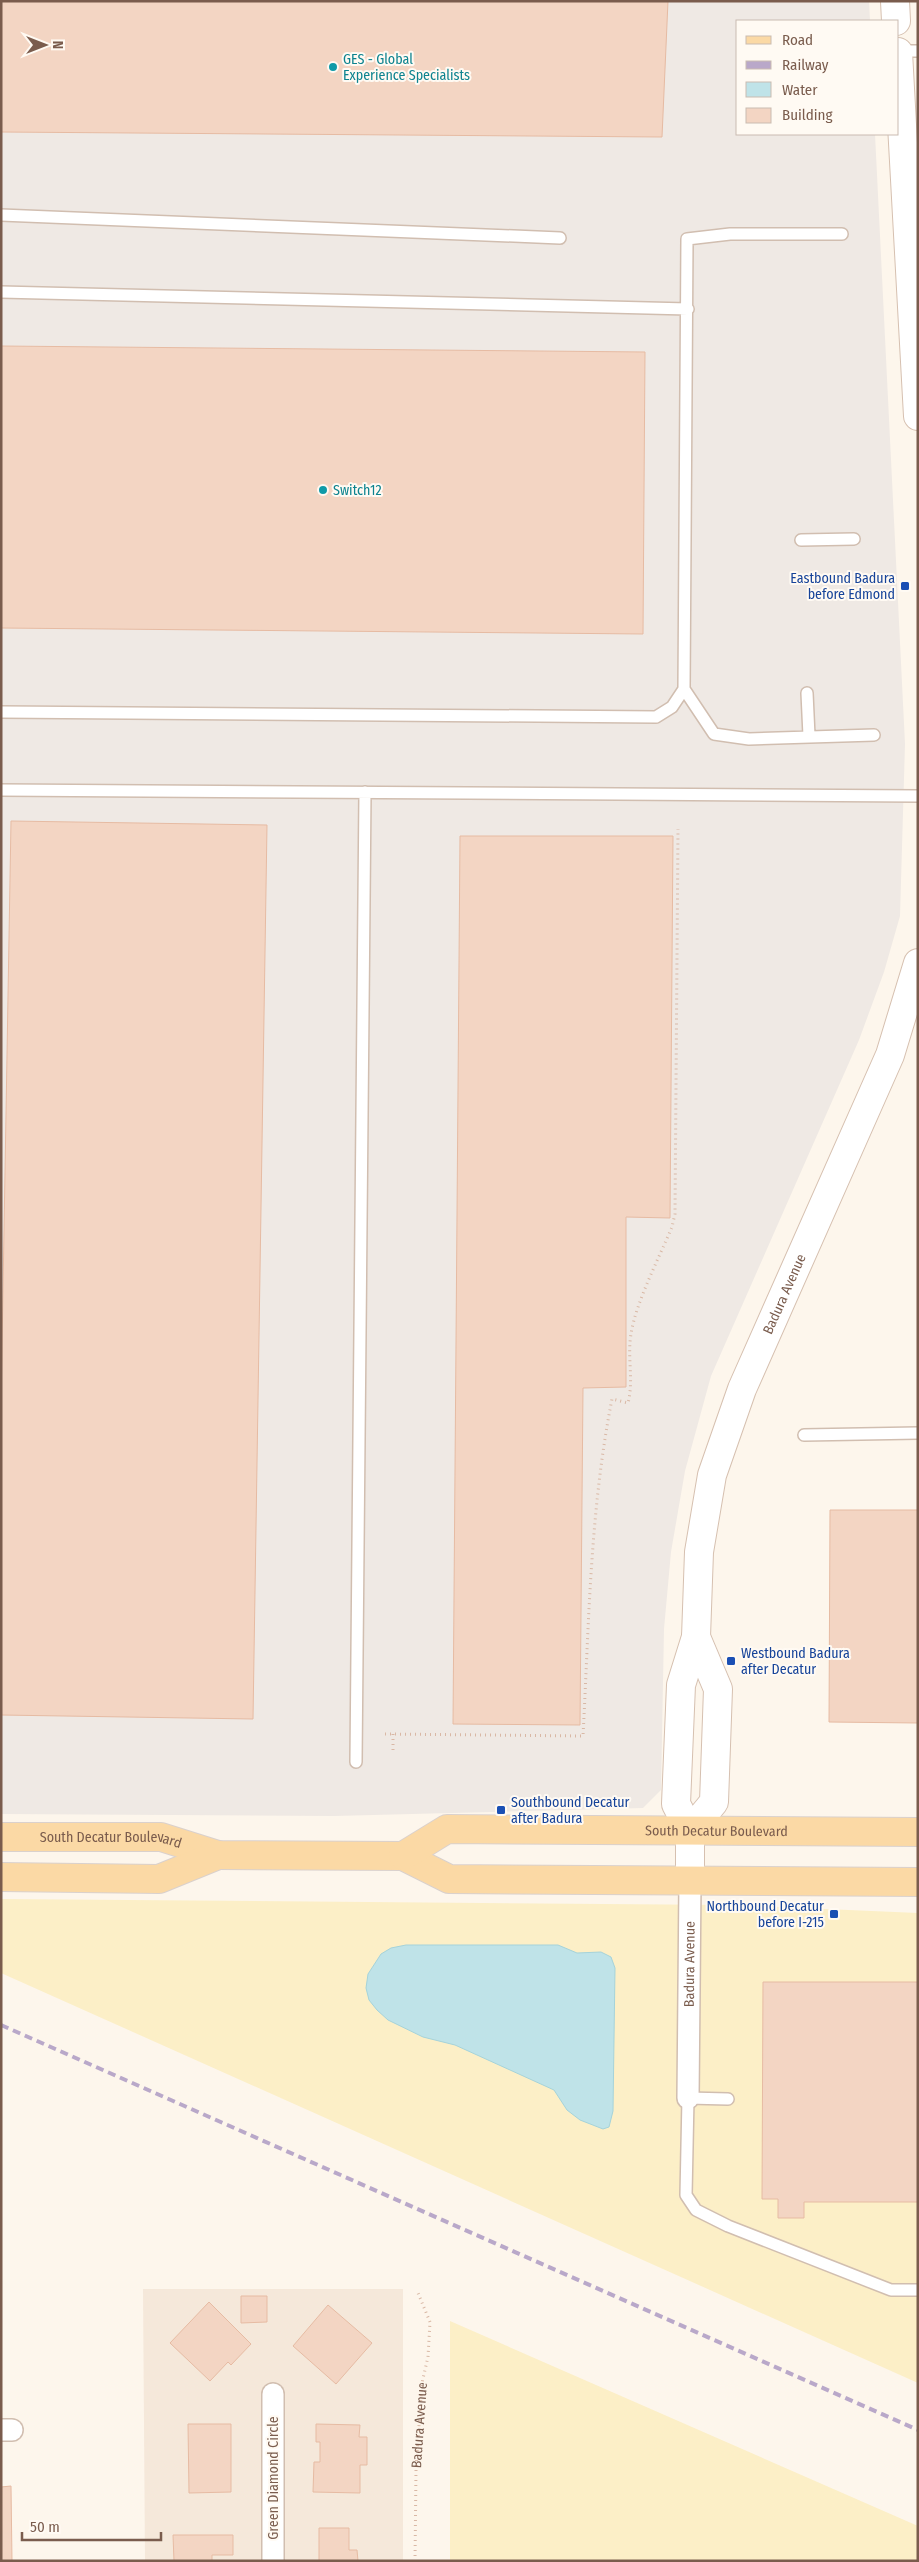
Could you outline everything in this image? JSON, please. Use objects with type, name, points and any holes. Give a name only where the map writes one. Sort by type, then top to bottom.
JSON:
[{"type":"main road","points":[[895,1],[896,20]]},
{"type":"main road","points":[[899,64],[912,232],[918,416]]},
{"type":"main road","name":"Badura Avenue","points":[[690,1881],[690,1831],[676,1804],[681,1685],[696,1638],[699,1552],[712,1475],[742,1388],[890,1055],[918,964]]},
{"type":"main road","name":"Badura Avenue","points":[[690,1831],[714,1802],[718,1688],[696,1638]]},
{"type":"main road","name":"South Decatur Boulevard","points":[[403,1856],[447,1829],[918,1832]]},
{"type":"main road","name":"South Decatur Boulevard","points":[[1,1837],[161,1837],[218,1855],[403,1856],[449,1879],[918,1882]]},
{"type":"main road","name":"South Decatur Boulevard","points":[[1,1877],[159,1880],[218,1855]]},
{"type":"street","name":"Badura Avenue","points":[[688,2098],[690,1881]]},
{"type":"street","name":"Green Diamond Circle","points":[[273,2394],[273,2561]]},
{"type":"lane","points":[[899,51],[918,51]]},
{"type":"lane","points":[[1,215],[560,238]]},
{"type":"lane","points":[[1,712],[656,717],[672,707],[684,689],[687,239],[730,234],[842,234]]},
{"type":"lane","points":[[1,292],[688,309]]},
{"type":"lane","points":[[801,540],[854,539]]},
{"type":"lane","points":[[684,689],[714,734],[748,739],[809,736],[874,736]]},
{"type":"lane","points":[[807,693],[809,736]]},
{"type":"lane","points":[[1,790],[918,796]]},
{"type":"lane","points":[[356,1762],[365,792]]},
{"type":"lane","points":[[804,1435],[918,1433]]},
{"type":"lane","points":[[728,2099],[688,2098],[686,2195],[696,2210],[728,2226],[891,2290],[918,2290]]},
{"type":"path","points":[[386,1734],[583,1736],[595,1521],[601,1454],[612,1399],[628,1403],[631,1391],[631,1335],[638,1312],[672,1227],[675,1214],[678,829]]},
{"type":"path","points":[[393,1734],[393,1750]]},
{"type":"path","name":"Badura Avenue","points":[[415,2561],[416,2469],[422,2383],[428,2357],[430,2322],[418,2293]]},
{"type":"shaded area","points":[[1,1],[869,1],[870,20],[736,20],[736,135],[875,135],[905,744],[900,916],[884,972],[859,1040],[711,1376],[685,1471],[671,1552],[664,1629],[661,1790],[643,1808],[334,1816],[1,1814]]},
{"type":"shaded area","points":[[143,2289],[403,2289],[403,2561],[145,2561]]},
{"type":"sand","points":[[1,1899],[732,1905],[918,1913],[918,2383],[1,1973]]},
{"type":"sand","points":[[450,2321],[918,2526],[918,2561],[450,2561]]},
{"type":"water","points":[[406,1945],[558,1945],[577,1953],[601,1952],[611,1957],[615,1968],[613,2111],[609,2127],[603,2129],[580,2120],[567,2110],[554,2090],[455,2045],[423,2037],[388,2020],[369,2000],[366,1988],[368,1974],[381,1954],[391,1948]]},
{"type":"building","name":"GES - Global Experience Specialists","points":[[1,1],[668,1],[662,137],[1,132]]},
{"type":"building","name":"Switch12","points":[[1,346],[645,352],[643,634],[1,628]]},
{"type":"building","points":[[11,821],[267,825],[253,1719],[1,1715],[1,1407]]},
{"type":"building","points":[[460,836],[673,836],[670,1218],[626,1217],[626,1387],[583,1388],[580,1725],[453,1724]]},
{"type":"building","points":[[830,1510],[918,1510],[918,1723],[829,1722]]},
{"type":"building","points":[[763,1982],[918,1982],[918,2202],[804,2202],[804,2218],[778,2218],[778,2199],[762,2199]]},
{"type":"building","points":[[241,2296],[267,2296],[267,2322],[241,2323]]},
{"type":"building","points":[[209,2302],[251,2344],[231,2365],[228,2362],[210,2381],[170,2343]]},
{"type":"building","points":[[328,2305],[372,2343],[336,2384],[293,2346]]},
{"type":"building","points":[[188,2424],[231,2424],[231,2492],[189,2493]]},
{"type":"building","points":[[316,2424],[360,2425],[359,2437],[367,2437],[367,2465],[360,2465],[360,2493],[313,2492],[314,2462],[320,2462],[320,2442],[316,2442]]},
{"type":"building","points":[[11,2486],[12,2561],[1,2561],[1,2487]]},
{"type":"building","points":[[319,2528],[349,2528],[349,2550],[357,2550],[358,2561],[319,2561]]},
{"type":"building","points":[[173,2535],[233,2535],[233,2555],[212,2555],[212,2561],[174,2561]]},
{"type":"railway","points":[[1,2025],[918,2430]]},
{"type":"place","name":"GES - Global Experience Specialists","points":[[333,67]]},
{"type":"place","name":"Switch12","points":[[323,490]]},
{"type":"place","name":"Eastbound Badura before Edmond","points":[[905,586]]},
{"type":"place","name":"Westbound Badura after Decatur","points":[[731,1661]]},
{"type":"place","name":"Southbound Decatur after Badura","points":[[501,1810]]},
{"type":"place","name":"Northbound Decatur before I-215","points":[[834,1914]]}]
